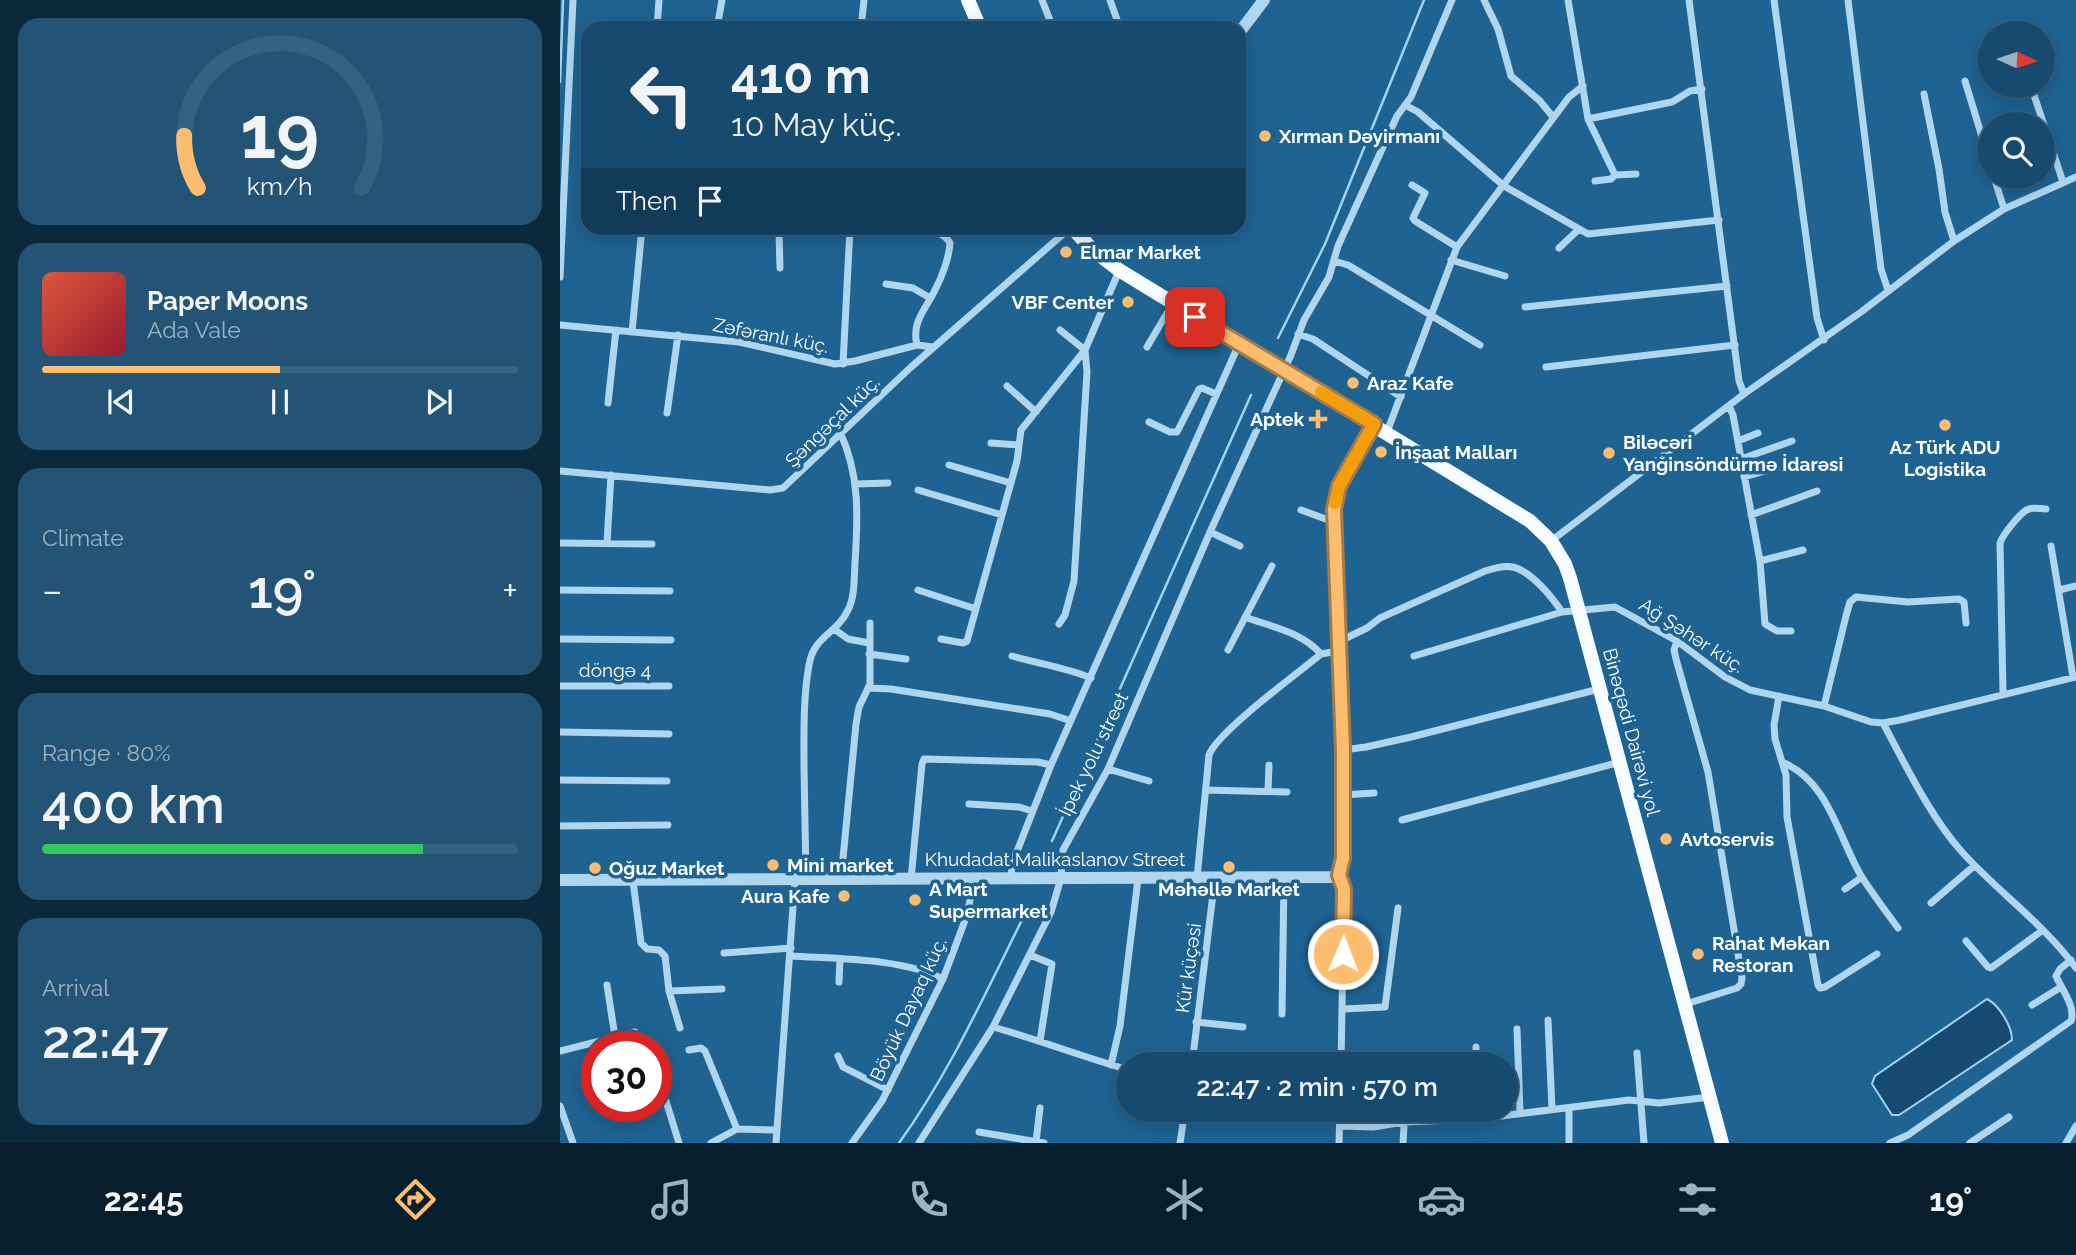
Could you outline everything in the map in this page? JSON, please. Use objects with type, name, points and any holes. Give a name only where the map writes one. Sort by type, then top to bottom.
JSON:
[{"type":"main road","points":[[968,0],[977,21]]},
{"type":"main road","name":"Binəqədi Dairəvi yol","points":[[1079,235],[1119,270],[1530,521],[1551,541],[1565,564],[1722,1143]]},
{"type":"street","points":[[560,277],[573,0]]},
{"type":"street","points":[[658,21],[659,0]]},
{"type":"street","points":[[718,21],[722,0]]},
{"type":"street","points":[[862,21],[864,0]]},
{"type":"street","points":[[1042,0],[1050,21]]},
{"type":"street","points":[[1110,0],[1118,21]]},
{"type":"street","points":[[1246,24],[1264,0]]},
{"type":"street","name":"İpek yolu street","points":[[919,1143],[993,1027],[1051,912],[1061,878],[1063,850],[1108,769],[1298,334],[1329,277],[1338,246],[1392,127],[1416,86],[1452,0]]},
{"type":"street","points":[[1484,0],[1497,29],[1511,76],[1540,101],[1553,117]]},
{"type":"street","points":[[1568,0],[1588,119],[1615,175]]},
{"type":"street","points":[[1689,0],[1739,381],[1744,394]]},
{"type":"street","points":[[1773,0],[1817,318],[1824,340]]},
{"type":"street","points":[[1848,0],[1881,269],[1888,290]]},
{"type":"street","points":[[1965,81],[1978,124]]},
{"type":"street","points":[[1341,1052],[1344,889],[1339,875],[1343,858],[1343,750],[1335,500],[1339,486],[1401,397],[1457,247],[1569,96],[1583,86]]},
{"type":"street","points":[[1588,119],[1672,102],[1690,91],[1702,89]]},
{"type":"street","points":[[1924,94],[1945,212],[1954,241]]},
{"type":"street","points":[[2035,98],[2063,182]]},
{"type":"street","points":[[1405,105],[1418,112],[1504,186],[1578,230],[1592,235],[1719,220]]},
{"type":"street","points":[[1595,181],[1611,179],[1615,175],[1636,174]]},
{"type":"street","points":[[1551,541],[1744,394],[1824,340],[1954,241],[2004,209],[2076,177]]},
{"type":"street","points":[[1412,185],[1425,192],[1413,218],[1415,221],[1457,247]]},
{"type":"street","points":[[1998,189],[2004,209]]},
{"type":"street","points":[[1559,248],[1578,230]]},
{"type":"street","points":[[632,332],[641,235]]},
{"type":"street","points":[[779,235],[780,268]]},
{"type":"street","points":[[843,363],[850,235]]},
{"type":"street","points":[[917,345],[915,328],[938,283],[950,243],[947,237],[942,235]]},
{"type":"street","name":"Şəngəçal küç.","points":[[560,471],[778,489],[790,482],[933,347],[1069,235]]},
{"type":"street","points":[[1451,260],[1505,275]]},
{"type":"street","points":[[1335,261],[1348,265],[1480,345]]},
{"type":"street","points":[[941,639],[963,643],[967,641],[1011,483],[1021,430],[1085,350],[1119,270]]},
{"type":"street","points":[[886,284],[913,288],[930,298]]},
{"type":"street","points":[[1525,307],[1727,286]]},
{"type":"street","points":[[1147,347],[1173,303]]},
{"type":"street","name":"Zəfəranlı küç.","points":[[560,325],[739,342],[827,363],[843,363],[917,345],[933,347]]},
{"type":"street","points":[[608,403],[616,330]]},
{"type":"street","points":[[1059,624],[1070,601],[1075,570],[1087,384],[1085,350],[1060,330]]},
{"type":"street","points":[[1298,334],[1314,339],[1401,397]]},
{"type":"street","points":[[667,413],[678,335]]},
{"type":"street","points":[[1011,879],[1012,864],[1051,765],[1238,344]]},
{"type":"street","points":[[1546,367],[1735,345]]},
{"type":"street","points":[[1007,386],[1036,412]]},
{"type":"street","points":[[1149,422],[1170,432],[1177,432],[1199,389],[1216,394]]},
{"type":"street","points":[[1729,406],[1760,561],[1765,624],[1777,631],[1791,631]]},
{"type":"street","points":[[776,1143],[791,952],[801,879],[806,692],[813,650],[819,640],[834,629],[851,604],[858,523],[856,484],[852,459],[840,432]]},
{"type":"street","points":[[1738,442],[1758,433]]},
{"type":"street","points":[[1741,459],[1792,441]]},
{"type":"street","points":[[992,443],[1019,445]]},
{"type":"street","points":[[1744,477],[1793,463]]},
{"type":"street","points":[[949,465],[1011,483]]},
{"type":"street","points":[[607,543],[611,475]]},
{"type":"street","points":[[856,484],[888,482]]},
{"type":"street","points":[[918,489],[1002,515]]},
{"type":"street","points":[[1751,515],[1817,491]]},
{"type":"street","points":[[2003,693],[2000,543],[2002,535],[2025,511],[2031,508],[2046,509]]},
{"type":"street","points":[[1301,510],[1334,522]]},
{"type":"street","points":[[1210,532],[1240,546]]},
{"type":"street","points":[[560,542],[652,544]]},
{"type":"street","points":[[2051,546],[2075,677],[1883,723],[1947,835],[1974,866],[2043,930],[2076,968]]},
{"type":"street","points":[[1760,561],[1803,550]]},
{"type":"street","points":[[1228,650],[1272,566]]},
{"type":"street","points":[[1197,878],[1209,755],[1216,741],[1321,654],[1339,646],[1380,618],[1499,567],[1512,567],[1521,571],[1543,588],[1562,612]]},
{"type":"street","points":[[2059,590],[2076,586]]},
{"type":"street","points":[[560,590],[670,591]]},
{"type":"street","points":[[918,590],[976,608]]},
{"type":"street","points":[[1824,706],[1850,602],[1856,597],[1908,602],[1959,599],[1964,602],[1966,623]]},
{"type":"street","name":"Ağ Şəhər küç.","points":[[1414,656],[1562,612],[1615,607],[1677,641],[1750,690],[1824,706],[1883,723]]},
{"type":"street","points":[[1245,617],[1307,640],[1321,654]]},
{"type":"street","points":[[841,879],[856,724],[859,707],[869,688],[870,623]]},
{"type":"street","points":[[834,629],[855,642],[869,643]]},
{"type":"street","points":[[560,639],[671,640]]},
{"type":"street","points":[[1677,641],[1676,659],[1708,772],[1742,978],[1737,988],[1686,1004]]},
{"type":"street","points":[[869,654],[906,659]]},
{"type":"street","points":[[1012,656],[1068,668],[1091,678]]},
{"type":"street","name":"döngə 4","points":[[560,686],[669,686]]},
{"type":"street","points":[[869,688],[891,689],[1023,710],[1071,721]]},
{"type":"street","points":[[1343,750],[1400,739],[1599,689]]},
{"type":"street","points":[[1779,696],[1774,725],[1775,738],[1784,763],[1787,817],[1818,985],[1820,988],[1825,987],[1877,954]]},
{"type":"street","points":[[560,732],[669,734]]},
{"type":"street","points":[[911,879],[922,764],[925,760],[1038,762],[1051,765]]},
{"type":"street","points":[[1402,820],[1619,762]]},
{"type":"street","points":[[1784,763],[1808,779],[1820,793],[1862,877],[1898,928]]},
{"type":"street","points":[[1268,791],[1269,765]]},
{"type":"street","points":[[1108,769],[1149,781]]},
{"type":"street","points":[[560,780],[667,781]]},
{"type":"street","points":[[1206,790],[1287,792]]},
{"type":"street","points":[[1342,795],[1374,793]]},
{"type":"street","points":[[969,804],[1019,807],[1032,811]]},
{"type":"street","points":[[560,826],[668,825]]},
{"type":"street","points":[[1931,903],[1974,866]]},
{"type":"street","name":"Khudadat Malikaslanov Street","points":[[560,880],[1333,878],[1339,875]]},
{"type":"street","points":[[1845,889],[1862,877]]},
{"type":"street","name":"Kür küçəsi","points":[[1193,1052],[1215,878]]},
{"type":"street","points":[[1282,1014],[1284,878]]},
{"type":"street","points":[[1111,1065],[1120,1026],[1138,879]]},
{"type":"street","name":"Böyük Dayaq küç.","points":[[852,1143],[888,1090],[943,979],[967,915],[974,880]]},
{"type":"street","points":[[633,881],[641,943],[647,949],[663,952],[669,991],[680,1028]]},
{"type":"street","points":[[1343,1009],[1385,1007],[1398,908]]},
{"type":"street","points":[[1966,941],[1991,968],[2043,930]]},
{"type":"street","points":[[723,953],[791,952],[882,963],[943,979]]},
{"type":"street","points":[[1030,955],[1052,964],[1041,1041]]},
{"type":"street","points":[[839,982],[840,959]]},
{"type":"street","points":[[1891,1143],[1908,1135],[2071,1021],[2075,1015],[2074,1009],[2056,976],[2057,971],[2071,960]]},
{"type":"street","points":[[607,985],[614,1031]]},
{"type":"street","points":[[2032,1005],[2062,987]]},
{"type":"street","points":[[669,991],[722,989]]},
{"type":"street","points":[[1548,1020],[1552,1109]]},
{"type":"street","points":[[1196,1022],[1244,1027]]},
{"type":"street","points":[[993,1027],[1116,1066]]},
{"type":"street","points":[[1517,1029],[1520,1112],[1641,1100],[1659,1103],[1710,1097]]},
{"type":"street","points":[[560,1051],[581,1046]]},
{"type":"street","points":[[1476,1047],[1476,1052]]},
{"type":"street","points":[[689,1050],[701,1048],[705,1051],[737,1129]]},
{"type":"street","points":[[1637,1053],[1644,1143]]},
{"type":"street","points":[[838,1056],[843,1066],[888,1090]]},
{"type":"street","points":[[560,1106],[573,1143]]},
{"type":"street","points":[[979,1132],[1040,1143],[1040,1108]]},
{"type":"street","points":[[1569,1108],[1569,1143]]},
{"type":"street","points":[[1970,1143],[2009,1117]]},
{"type":"street","points":[[672,1120],[679,1143]]},
{"type":"street","points":[[1180,1143],[1183,1122]]},
{"type":"street","points":[[1339,1143],[1340,1122]]},
{"type":"street","points":[[1340,1126],[1373,1127],[1404,1122],[1402,1143]]},
{"type":"street","points":[[2066,1143],[2076,1126]]},
{"type":"street","points":[[711,1143],[737,1129],[776,1130]]},
{"type":"water","points":[[1987,999],[2004,1017],[2012,1040],[1899,1115],[1892,1115],[1872,1084],[1875,1076]]},
{"type":"waterway","points":[[560,82],[563,0]]},
{"type":"waterway","points":[[1278,338],[1325,244],[1424,0]]},
{"type":"waterway","points":[[1052,841],[1251,395]]},
{"type":"waterway","points":[[899,1143],[952,1058],[1027,910]]},
{"type":"slow traffic","points":[[1321,392],[1374,424],[1339,486],[1335,503]]},
{"type":"place","name":"Xırman Dəyirmanı","points":[[1265,136]]},
{"type":"place","name":"Elmar Market","points":[[1066,252]]},
{"type":"place","name":"VBF Center","points":[[1128,302]]},
{"type":"place","name":"Araz Kafe","points":[[1353,383]]},
{"type":"place","name":"Aptek","points":[[1318,419]]},
{"type":"place","name":"Az Türk ADU Logistika","points":[[1945,425]]},
{"type":"place","name":"İnşaat Malları","points":[[1381,452]]},
{"type":"place","name":"Biləcəri Yanğinsöndürmə İdarəsi","points":[[1609,453]]},
{"type":"place","name":"Avtoservis","points":[[1666,839]]},
{"type":"place","name":"Mini market","points":[[773,865]]},
{"type":"place","name":"Məhəllə Market","points":[[1229,867]]},
{"type":"place","name":"Oğuz Market","points":[[595,868]]},
{"type":"place","name":"Aura Kafe","points":[[844,896]]},
{"type":"place","name":"A Mart Supermarket","points":[[915,900]]},
{"type":"place","name":"Rahat Məkan Restoran","points":[[1698,954]]},
{"type":"route","points":[[1195,317],[1374,424],[1339,486],[1334,509],[1343,750],[1343,858],[1339,875],[1344,889],[1343,954]]}]
